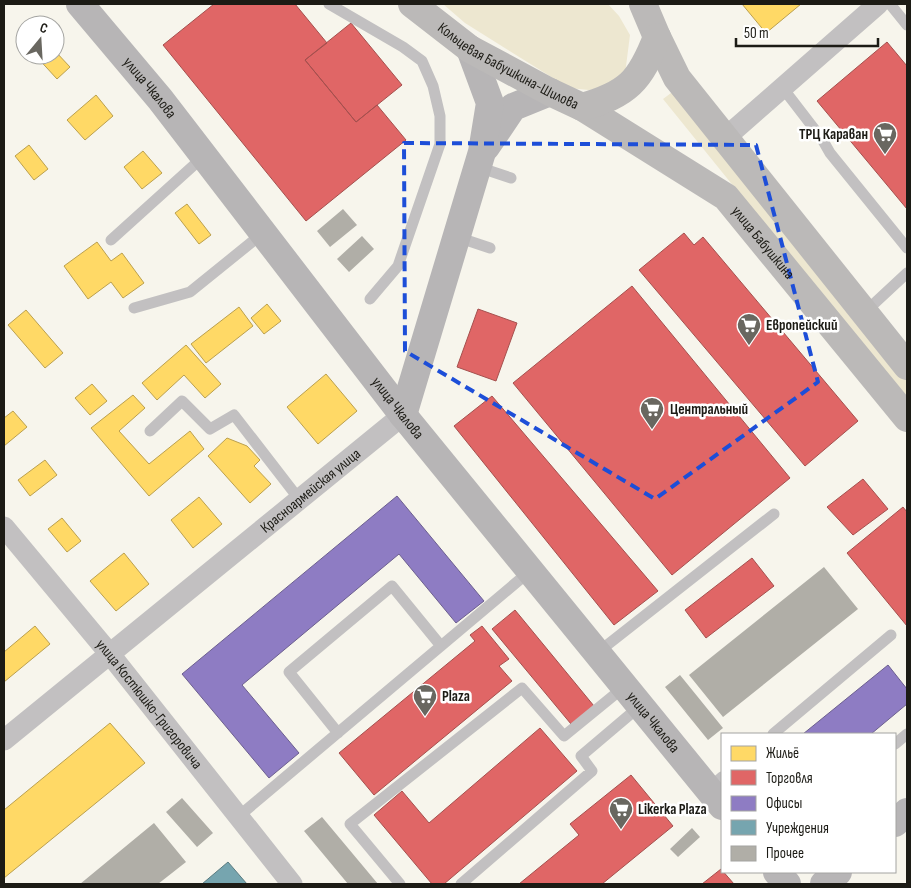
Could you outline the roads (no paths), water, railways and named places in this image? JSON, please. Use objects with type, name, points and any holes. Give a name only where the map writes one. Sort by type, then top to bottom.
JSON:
[{"type":"main road","name":"улица Чкалова","points":[[80,4],[160,99],[403,415],[632,696],[718,790]]},
{"type":"main road","name":"Кольцевая Бабушкина-Шилова","points":[[412,4],[470,49],[582,107],[606,100],[630,86],[647,62],[657,37]]},
{"type":"main road","points":[[634,4],[657,37]]},
{"type":"main road","points":[[643,4],[677,78],[907,366]]},
{"type":"main road","points":[[403,415],[480,160],[490,102],[470,49]]},
{"type":"main road","points":[[480,160],[513,107],[550,92]]},
{"type":"main road","name":"улица Бабушкина","points":[[582,107],[726,197],[907,418]]},
{"type":"main road","points":[[896,822],[907,812]]},
{"type":"main road","points":[[777,873],[787,884]]},
{"type":"main road","points":[[824,884],[837,873]]},
{"type":"street","points":[[724,138],[878,4]]},
{"type":"street","name":"Красноармейская улица","points":[[4,740],[403,415]]},
{"type":"street","name":"улица Костюшко-Григоровича","points":[[4,527],[109,653],[292,884]]},
{"type":"lane","points":[[329,4],[422,61],[433,86],[440,116],[440,144],[398,266],[370,299]]},
{"type":"lane","points":[[890,4],[907,25]]},
{"type":"lane","points":[[782,87],[822,139],[830,153],[907,248]]},
{"type":"lane","points":[[111,240],[204,156]]},
{"type":"lane","points":[[480,160],[511,178]]},
{"type":"lane","points":[[134,308],[190,292],[262,233]]},
{"type":"lane","points":[[457,237],[490,248]]},
{"type":"lane","points":[[864,313],[907,273]]},
{"type":"lane","points":[[150,432],[182,401],[210,429],[234,415],[298,499]]},
{"type":"lane","points":[[597,653],[774,514]]},
{"type":"lane","points":[[238,816],[530,571]]},
{"type":"lane","points":[[338,732],[289,672],[392,586],[441,646]]},
{"type":"lane","points":[[774,733],[891,635]]},
{"type":"lane","points":[[400,884],[350,824],[522,688],[564,736],[632,696]]},
{"type":"lane","points":[[461,884],[592,771],[581,756],[632,696]]},
{"type":"lane","points":[[896,743],[907,734]]},
{"type":"place","name":"ТРЦ Караван","points":[[885,155]]},
{"type":"place","name":"Европейский","points":[[749,346]]},
{"type":"place","name":"Центральный","points":[[652,430]]},
{"type":"place","name":"Plaza","points":[[425,717]]},
{"type":"place","name":"Likerka Plaza","points":[[621,830]]}]
